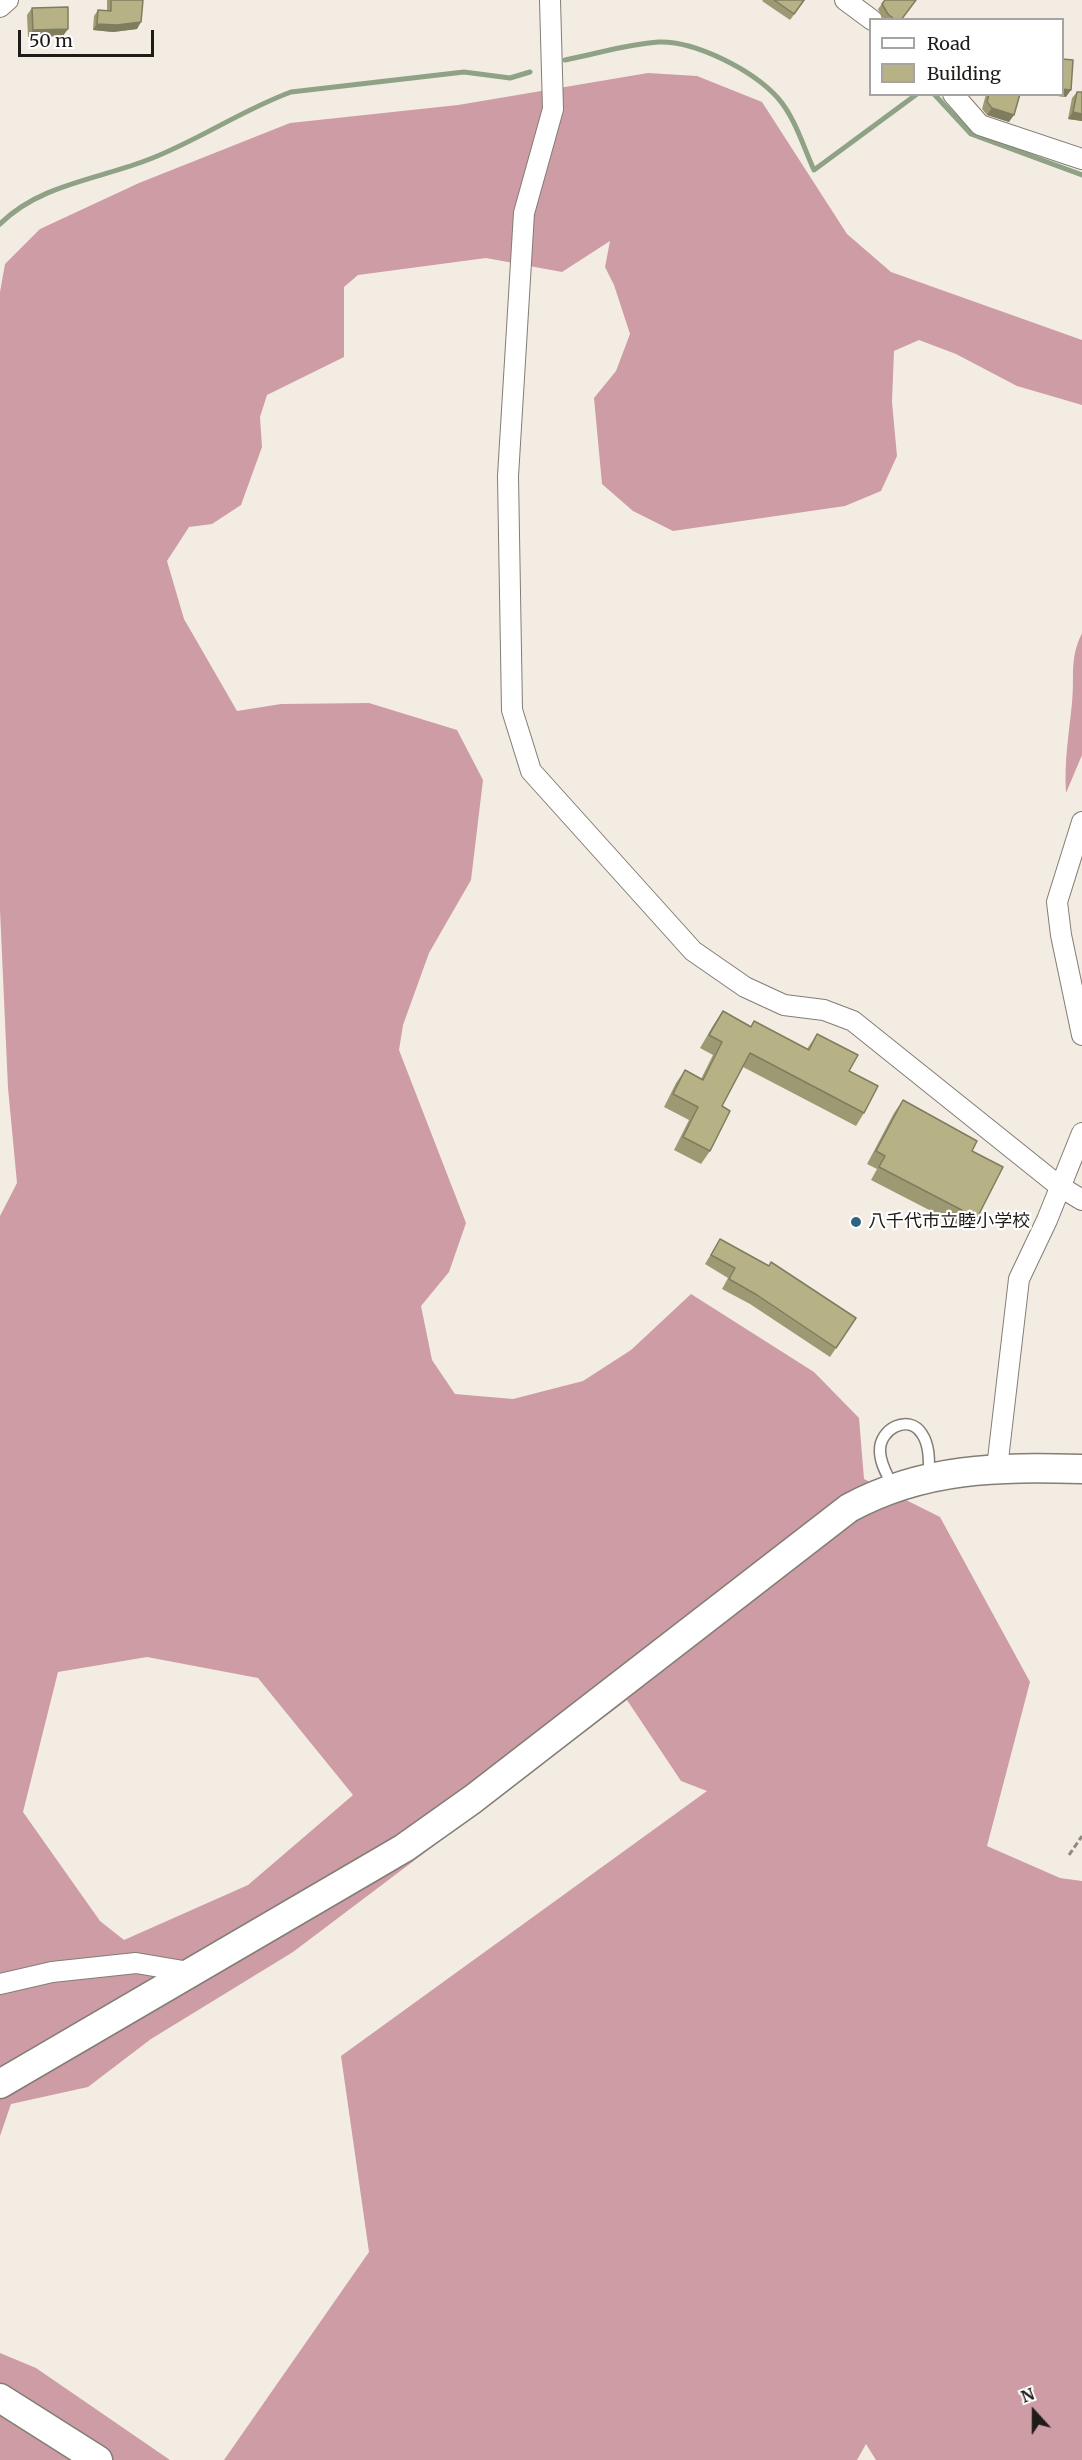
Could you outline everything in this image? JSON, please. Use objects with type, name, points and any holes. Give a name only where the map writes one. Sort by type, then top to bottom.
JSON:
[{"type":"street","points":[[0,7],[8,0]]},
{"type":"street","points":[[550,0],[553,109],[524,213],[508,476],[512,710],[531,771],[693,951],[745,987],[784,1005],[824,1010],[853,1021],[1059,1186],[1082,1200]]},
{"type":"street","points":[[845,0],[869,18]]},
{"type":"street","points":[[955,96],[980,125],[1082,159]]},
{"type":"street","points":[[1082,822],[1057,902],[1060,935],[1082,1035]]},
{"type":"street","points":[[997,1468],[1019,1278],[1047,1220],[1082,1132]]},
{"type":"street","points":[[0,2084],[195,1973],[404,1848],[483,1792],[849,1508],[893,1487],[928,1478],[997,1468],[1082,1469]]},
{"type":"street","points":[[0,1984],[51,1972],[136,1963],[195,1973]]},
{"type":"street","points":[[0,2398],[98,2460]]},
{"type":"lane","points":[[893,1487],[880,1450],[886,1432],[897,1425],[914,1426],[922,1433],[929,1458],[928,1478]]},
{"type":"path","points":[[1069,1855],[1082,1836]]},
{"type":"shaded area","points":[[648,73],[697,76],[762,102],[847,234],[891,272],[1082,340],[1082,405],[1017,386],[956,354],[919,340],[894,351],[892,402],[897,456],[881,491],[845,506],[673,531],[633,511],[602,484],[594,398],[616,371],[630,334],[614,285],[605,267],[610,241],[562,272],[486,258],[358,275],[344,287],[344,357],[267,395],[260,417],[262,447],[241,505],[212,524],[189,527],[167,561],[184,619],[237,711],[281,704],[369,703],[457,730],[483,780],[471,880],[429,953],[403,1025],[399,1050],[466,1223],[449,1272],[421,1306],[432,1360],[455,1394],[513,1399],[583,1381],[631,1350],[691,1294],[814,1372],[859,1418],[864,1479],[940,1517],[1030,1682],[987,1846],[1060,1878],[1082,1881],[1082,2460],[876,2460],[866,2444],[857,2460],[224,2460],[369,2252],[341,2056],[707,1791],[681,1781],[627,1700],[293,1952],[151,2039],[88,2087],[11,2104],[0,2136],[0,1216],[17,1183],[8,1088],[0,910],[0,292],[5,264],[40,229],[139,183],[290,123],[458,105]],"holes":[[[147,1657],[258,1678],[353,1795],[248,1885],[124,1940],[100,1921],[23,1812],[58,1672]]]},
{"type":"shaded area","points":[[1082,633],[1082,755],[1066,793],[1066,759],[1074,660]]},
{"type":"shaded area","points":[[0,2353],[36,2368],[170,2460],[0,2460]]},
{"type":"building","points":[[111,0],[143,0],[141,22],[117,25],[97,24],[98,10],[111,11]]},
{"type":"building","points":[[774,0],[804,0],[794,14]]},
{"type":"building","points":[[885,0],[916,0],[902,18],[893,18],[882,4]]},
{"type":"building","points":[[68,7],[68,29],[33,30],[32,8]]},
{"type":"building","points":[[1064,59],[1073,60],[1071,90],[1064,89]]},
{"type":"building","points":[[1077,92],[1082,92],[1082,114],[1073,112]]},
{"type":"building","points":[[988,96],[1019,96],[1014,115],[992,108],[987,102]]},
{"type":"building","points":[[723,1011],[751,1027],[754,1021],[809,1050],[817,1034],[858,1055],[849,1071],[878,1086],[864,1113],[750,1053],[722,1106],[730,1111],[710,1151],[683,1137],[698,1107],[673,1094],[685,1070],[703,1080],[722,1042],[709,1035]]},
{"type":"building","points":[[903,1100],[977,1141],[972,1151],[1003,1167],[977,1218],[879,1167],[885,1156],[876,1151]]},
{"type":"building","points":[[720,1239],[769,1266],[771,1262],[856,1318],[836,1348],[729,1279],[735,1268],[711,1255]]},
{"type":"waterway","points":[[565,60],[623,47],[659,42],[690,46],[722,59],[753,77],[777,97],[794,123],[814,170],[914,96]]},
{"type":"waterway","points":[[0,224],[33,200],[52,191],[150,159],[255,107],[291,92],[464,72],[510,78],[530,72]]},
{"type":"waterway","points":[[936,96],[971,134],[1082,175]]},
{"type":"place","name":"八千代市立睦小学校","points":[[856,1222]]}]
